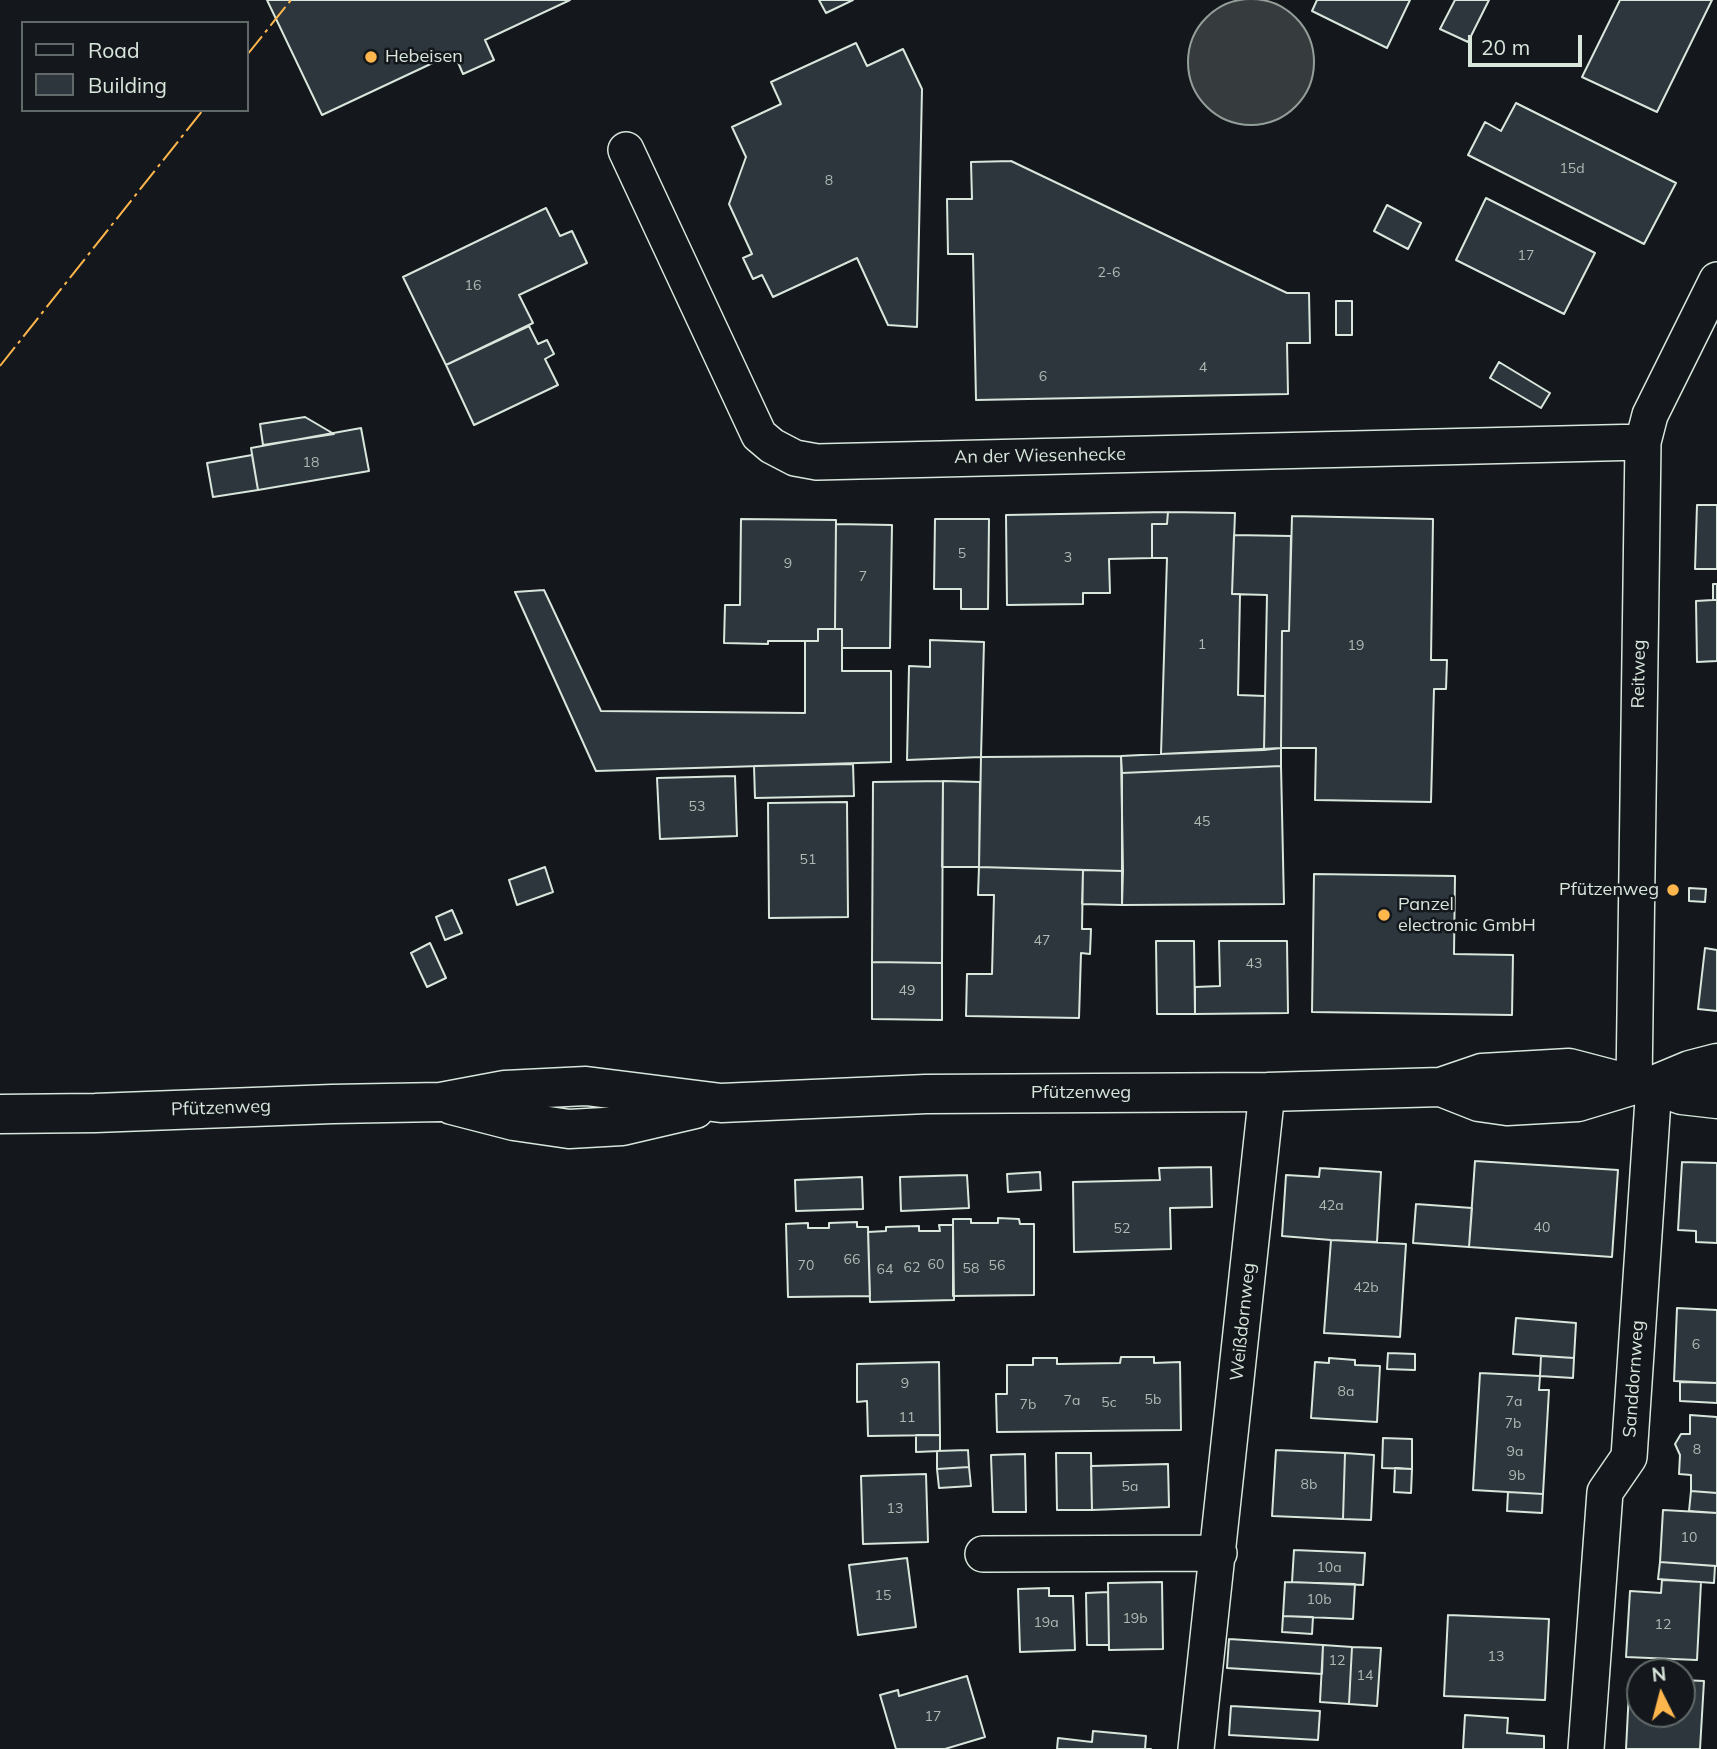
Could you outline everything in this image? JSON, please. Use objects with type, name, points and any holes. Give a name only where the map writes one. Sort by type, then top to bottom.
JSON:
[{"type":"street","name":"An der Wiesenhecke","points":[[626,150],[759,435],[772,446],[795,458],[831,462],[1643,442]]},
{"type":"street","name":"Reitweg","points":[[1644,1085],[1643,442],[1650,415],[1717,280]]},
{"type":"street","points":[[1644,1085],[1717,1063]]},
{"type":"street","name":"Pfützenweg","points":[[0,1114],[441,1102],[505,1090],[586,1086],[721,1103],[926,1094],[1267,1092],[1441,1087],[1482,1073],[1569,1068],[1682,1095],[1717,1098]]},
{"type":"street","name":"Sanddornweg","points":[[1586,1749],[1605,1492],[1629,1457],[1644,1085]]},
{"type":"street","name":"Weißdornweg","points":[[1196,1749],[1267,1092]]},
{"type":"street","points":[[982,1554],[1219,1553]]},
{"type":"shaded area","points":[[1251,-1],[1275,4],[1296,17],[1309,38],[1314,62],[1309,86],[1296,107],[1275,120],[1251,125],[1227,120],[1206,107],[1193,86],[1188,62],[1193,38],[1206,17],[1227,4]]},
{"type":"building","name":"Hebeisen","points":[[267,0],[570,0],[485,40],[494,60],[463,74],[454,53],[322,115]]},
{"type":"building","points":[[819,0],[853,0],[826,13]]},
{"type":"building","points":[[1317,0],[1410,0],[1387,48],[1312,11]]},
{"type":"building","points":[[1455,0],[1489,0],[1468,42],[1440,29]]},
{"type":"building","points":[[1620,0],[1712,0],[1657,112],[1582,77]]},
{"type":"building","points":[[856,43],[867,66],[903,49],[922,89],[917,327],[888,325],[857,258],[773,297],[762,275],[753,279],[743,258],[752,254],[729,204],[746,157],[732,127],[781,104],[771,82]]},
{"type":"building","points":[[1516,103],[1676,183],[1644,244],[1468,155],[1485,122],[1501,131]]},
{"type":"building","points":[[1011,161],[1287,293],[1309,293],[1310,343],[1287,343],[1288,394],[976,400],[973,254],[948,254],[947,199],[972,199],[971,162]]},
{"type":"building","points":[[1486,198],[1595,253],[1564,314],[1456,260]]},
{"type":"building","points":[[1387,205],[1421,223],[1408,249],[1374,231]]},
{"type":"building","points":[[546,208],[560,236],[572,231],[587,263],[519,295],[533,323],[446,365],[403,277]]},
{"type":"building","points":[[1336,301],[1352,301],[1352,335],[1336,335]]},
{"type":"building","points":[[529,326],[538,344],[547,340],[554,354],[545,359],[558,385],[474,425],[446,365]]},
{"type":"building","points":[[1499,362],[1550,393],[1541,408],[1490,378]]},
{"type":"building","points":[[305,417],[334,434],[263,445],[260,424]]},
{"type":"building","points":[[361,428],[369,471],[258,490],[251,448]]},
{"type":"building","points":[[252,455],[258,490],[213,497],[207,463]]},
{"type":"building","points":[[1697,505],[1717,505],[1717,569],[1695,569]]},
{"type":"building","points":[[1168,512],[1167,524],[1152,524],[1152,558],[1109,559],[1110,593],[1083,593],[1083,604],[1007,605],[1006,515]]},
{"type":"building","points":[[1168,512],[1235,513],[1232,594],[1240,594],[1238,695],[1265,696],[1264,750],[1161,754],[1167,558],[1152,558],[1152,524],[1167,524]]},
{"type":"building","points":[[1292,516],[1433,519],[1431,660],[1447,660],[1446,689],[1434,689],[1431,802],[1315,800],[1316,748],[1281,748],[1282,631],[1289,631]]},
{"type":"building","points":[[741,519],[836,520],[835,629],[818,629],[818,641],[724,643],[725,605],[740,605]]},
{"type":"building","points":[[935,519],[989,519],[988,609],[961,609],[961,589],[934,589]]},
{"type":"building","points":[[836,524],[892,525],[890,648],[842,648],[842,629],[835,629]]},
{"type":"building","points":[[1234,535],[1291,536],[1289,631],[1282,631],[1281,748],[1264,750],[1267,595],[1232,594]]},
{"type":"building","points":[[1713,584],[1717,584],[1717,600],[1713,600]]},
{"type":"building","points":[[544,590],[601,711],[805,713],[805,641],[818,641],[818,629],[842,629],[842,671],[891,671],[891,762],[596,771],[515,592]]},
{"type":"building","points":[[1717,600],[1717,661],[1697,662],[1696,601]]},
{"type":"building","points":[[930,640],[984,642],[981,757],[907,760],[909,666],[930,667]]},
{"type":"building","points":[[1281,748],[1281,766],[1122,773],[1121,756]]},
{"type":"building","points":[[1121,756],[1123,871],[979,867],[981,757]]},
{"type":"building","points":[[853,764],[854,796],[755,798],[754,766]]},
{"type":"building","points":[[1281,766],[1284,904],[1122,905],[1122,773]]},
{"type":"building","points":[[735,776],[737,836],[660,839],[657,778]]},
{"type":"building","points":[[943,781],[980,782],[979,867],[942,867]]},
{"type":"building","points":[[943,781],[942,963],[872,962],[873,782]]},
{"type":"building","points":[[847,802],[848,917],[769,918],[768,803]]},
{"type":"building","points":[[545,867],[553,892],[517,905],[509,880]]},
{"type":"building","points":[[979,867],[1083,870],[1082,929],[1091,929],[1090,954],[1081,953],[1079,1018],[966,1016],[967,974],[992,974],[994,895],[978,895]]},
{"type":"building","points":[[1083,870],[1123,871],[1122,905],[1082,904]]},
{"type":"building","name":"Panzel electronic GmbH","points":[[1314,874],[1455,876],[1454,954],[1513,955],[1512,1015],[1312,1012]]},
{"type":"building","points":[[1689,888],[1706,889],[1705,902],[1689,901]]},
{"type":"building","points":[[452,910],[462,933],[445,940],[436,917]]},
{"type":"building","points":[[1156,941],[1194,941],[1195,1014],[1157,1014]]},
{"type":"building","points":[[1219,941],[1287,941],[1288,1013],[1195,1014],[1195,987],[1220,986]]},
{"type":"building","points":[[430,943],[446,978],[427,987],[411,953]]},
{"type":"building","points":[[1705,948],[1717,950],[1717,1011],[1698,1009]]},
{"type":"building","points":[[872,962],[942,963],[942,1020],[872,1019]]},
{"type":"building","points":[[1475,1161],[1618,1170],[1612,1257],[1469,1247]]},
{"type":"building","points":[[1682,1162],[1717,1163],[1717,1243],[1696,1242],[1696,1231],[1678,1230]]},
{"type":"building","points":[[1211,1167],[1212,1207],[1170,1208],[1171,1249],[1074,1252],[1073,1182],[1160,1180],[1159,1168]]},
{"type":"building","points":[[1320,1168],[1381,1172],[1377,1242],[1282,1236],[1286,1175],[1319,1177]]},
{"type":"building","points":[[1040,1172],[1041,1190],[1008,1192],[1007,1174]]},
{"type":"building","points":[[967,1175],[969,1208],[901,1211],[900,1177]]},
{"type":"building","points":[[862,1177],[863,1209],[796,1211],[795,1180]]},
{"type":"building","points":[[1416,1204],[1472,1208],[1469,1247],[1413,1243]]},
{"type":"building","points":[[998,1218],[1019,1219],[1020,1224],[1034,1224],[1034,1295],[953,1296],[953,1219],[971,1219],[971,1223],[998,1223]]},
{"type":"building","points":[[857,1222],[857,1227],[868,1227],[870,1296],[788,1297],[786,1224],[808,1223],[808,1228],[829,1228],[829,1223]]},
{"type":"building","points":[[939,1225],[953,1225],[954,1300],[870,1302],[868,1232],[886,1231],[886,1227],[919,1226],[919,1231],[940,1231]]},
{"type":"building","points":[[1331,1240],[1406,1244],[1400,1337],[1324,1333]]},
{"type":"building","points":[[1677,1308],[1717,1310],[1717,1383],[1674,1381]]},
{"type":"building","points":[[1516,1318],[1576,1323],[1574,1358],[1513,1354]]},
{"type":"building","points":[[1388,1353],[1415,1354],[1415,1370],[1387,1369]]},
{"type":"building","points":[[1541,1356],[1574,1358],[1573,1378],[1540,1376]]},
{"type":"building","points":[[1121,1357],[1154,1357],[1154,1363],[1180,1362],[1181,1430],[997,1432],[996,1394],[1007,1394],[1007,1365],[1033,1365],[1033,1358],[1057,1358],[1057,1364],[1120,1363]]},
{"type":"building","points":[[1329,1358],[1355,1360],[1355,1365],[1380,1366],[1377,1422],[1311,1418],[1315,1362],[1329,1363]]},
{"type":"building","points":[[939,1362],[940,1435],[868,1436],[867,1401],[857,1402],[857,1364]]},
{"type":"building","points":[[1480,1373],[1540,1376],[1539,1390],[1549,1390],[1543,1494],[1473,1490]]},
{"type":"building","points":[[1680,1382],[1717,1383],[1717,1403],[1680,1401]]},
{"type":"building","points":[[1690,1415],[1717,1417],[1717,1493],[1691,1491],[1691,1475],[1679,1474],[1680,1455],[1675,1444],[1681,1434],[1690,1434]]},
{"type":"building","points":[[916,1435],[940,1435],[940,1451],[916,1452]]},
{"type":"building","points":[[1383,1438],[1412,1439],[1412,1469],[1382,1468]]},
{"type":"building","points":[[968,1450],[969,1467],[937,1469],[937,1451]]},
{"type":"building","points":[[1276,1450],[1345,1453],[1343,1519],[1272,1516]]},
{"type":"building","points":[[1056,1453],[1091,1453],[1092,1510],[1057,1510]]},
{"type":"building","points":[[1345,1453],[1374,1455],[1371,1520],[1343,1519]]},
{"type":"building","points":[[1025,1454],[1026,1512],[993,1512],[991,1455]]},
{"type":"building","points":[[1168,1464],[1169,1507],[1092,1510],[1091,1466]]},
{"type":"building","points":[[969,1467],[971,1486],[939,1488],[937,1469]]},
{"type":"building","points":[[1395,1468],[1412,1469],[1411,1493],[1394,1492]]},
{"type":"building","points":[[926,1474],[928,1542],[863,1544],[861,1476]]},
{"type":"building","points":[[1691,1491],[1717,1493],[1717,1513],[1689,1511]]},
{"type":"building","points":[[1508,1492],[1543,1494],[1542,1513],[1507,1511]]},
{"type":"building","points":[[1663,1510],[1717,1513],[1717,1566],[1660,1562]]},
{"type":"building","points":[[1294,1550],[1365,1553],[1363,1585],[1292,1582]]},
{"type":"building","points":[[907,1558],[916,1627],[858,1635],[849,1565]]},
{"type":"building","points":[[1660,1562],[1715,1566],[1714,1583],[1658,1579]]},
{"type":"building","points":[[1662,1580],[1701,1582],[1697,1660],[1626,1657],[1630,1591],[1661,1593]]},
{"type":"building","points":[[1162,1582],[1163,1649],[1109,1650],[1108,1583]]},
{"type":"building","points":[[1285,1582],[1355,1584],[1353,1619],[1283,1616]]},
{"type":"building","points":[[1049,1588],[1049,1596],[1073,1596],[1075,1650],[1020,1652],[1018,1589]]},
{"type":"building","points":[[1108,1592],[1109,1645],[1087,1645],[1086,1593]]},
{"type":"building","points":[[1448,1615],[1549,1619],[1545,1700],[1444,1696]]},
{"type":"building","points":[[1283,1616],[1313,1617],[1312,1634],[1282,1632]]},
{"type":"building","points":[[1229,1639],[1323,1645],[1322,1674],[1227,1668]]},
{"type":"building","points":[[1323,1645],[1352,1647],[1349,1704],[1320,1702]]},
{"type":"building","points":[[1352,1647],[1381,1648],[1377,1706],[1349,1704]]},
{"type":"building","points":[[967,1676],[985,1737],[945,1749],[896,1749],[880,1695],[898,1690],[899,1696]]},
{"type":"building","points":[[1696,1681],[1704,1681],[1700,1749],[1626,1749],[1627,1728],[1696,1728]]},
{"type":"building","points":[[1231,1706],[1320,1711],[1318,1740],[1229,1735]]},
{"type":"building","points":[[1465,1715],[1508,1718],[1507,1733],[1544,1736],[1544,1749],[1463,1749]]},
{"type":"building","points":[[1093,1731],[1146,1736],[1145,1749],[1057,1749],[1058,1738],[1092,1742]]},
{"type":"power","points":[[248,54],[291,0]]},
{"type":"power","points":[[0,366],[201,112]]},
{"type":"place","name":"Hebeisen","points":[[371,57]]},
{"type":"place","name":"Pfützenweg","points":[[1673,890]]},
{"type":"place","name":"Panzel electronic GmbH","points":[[1384,915]]}]
